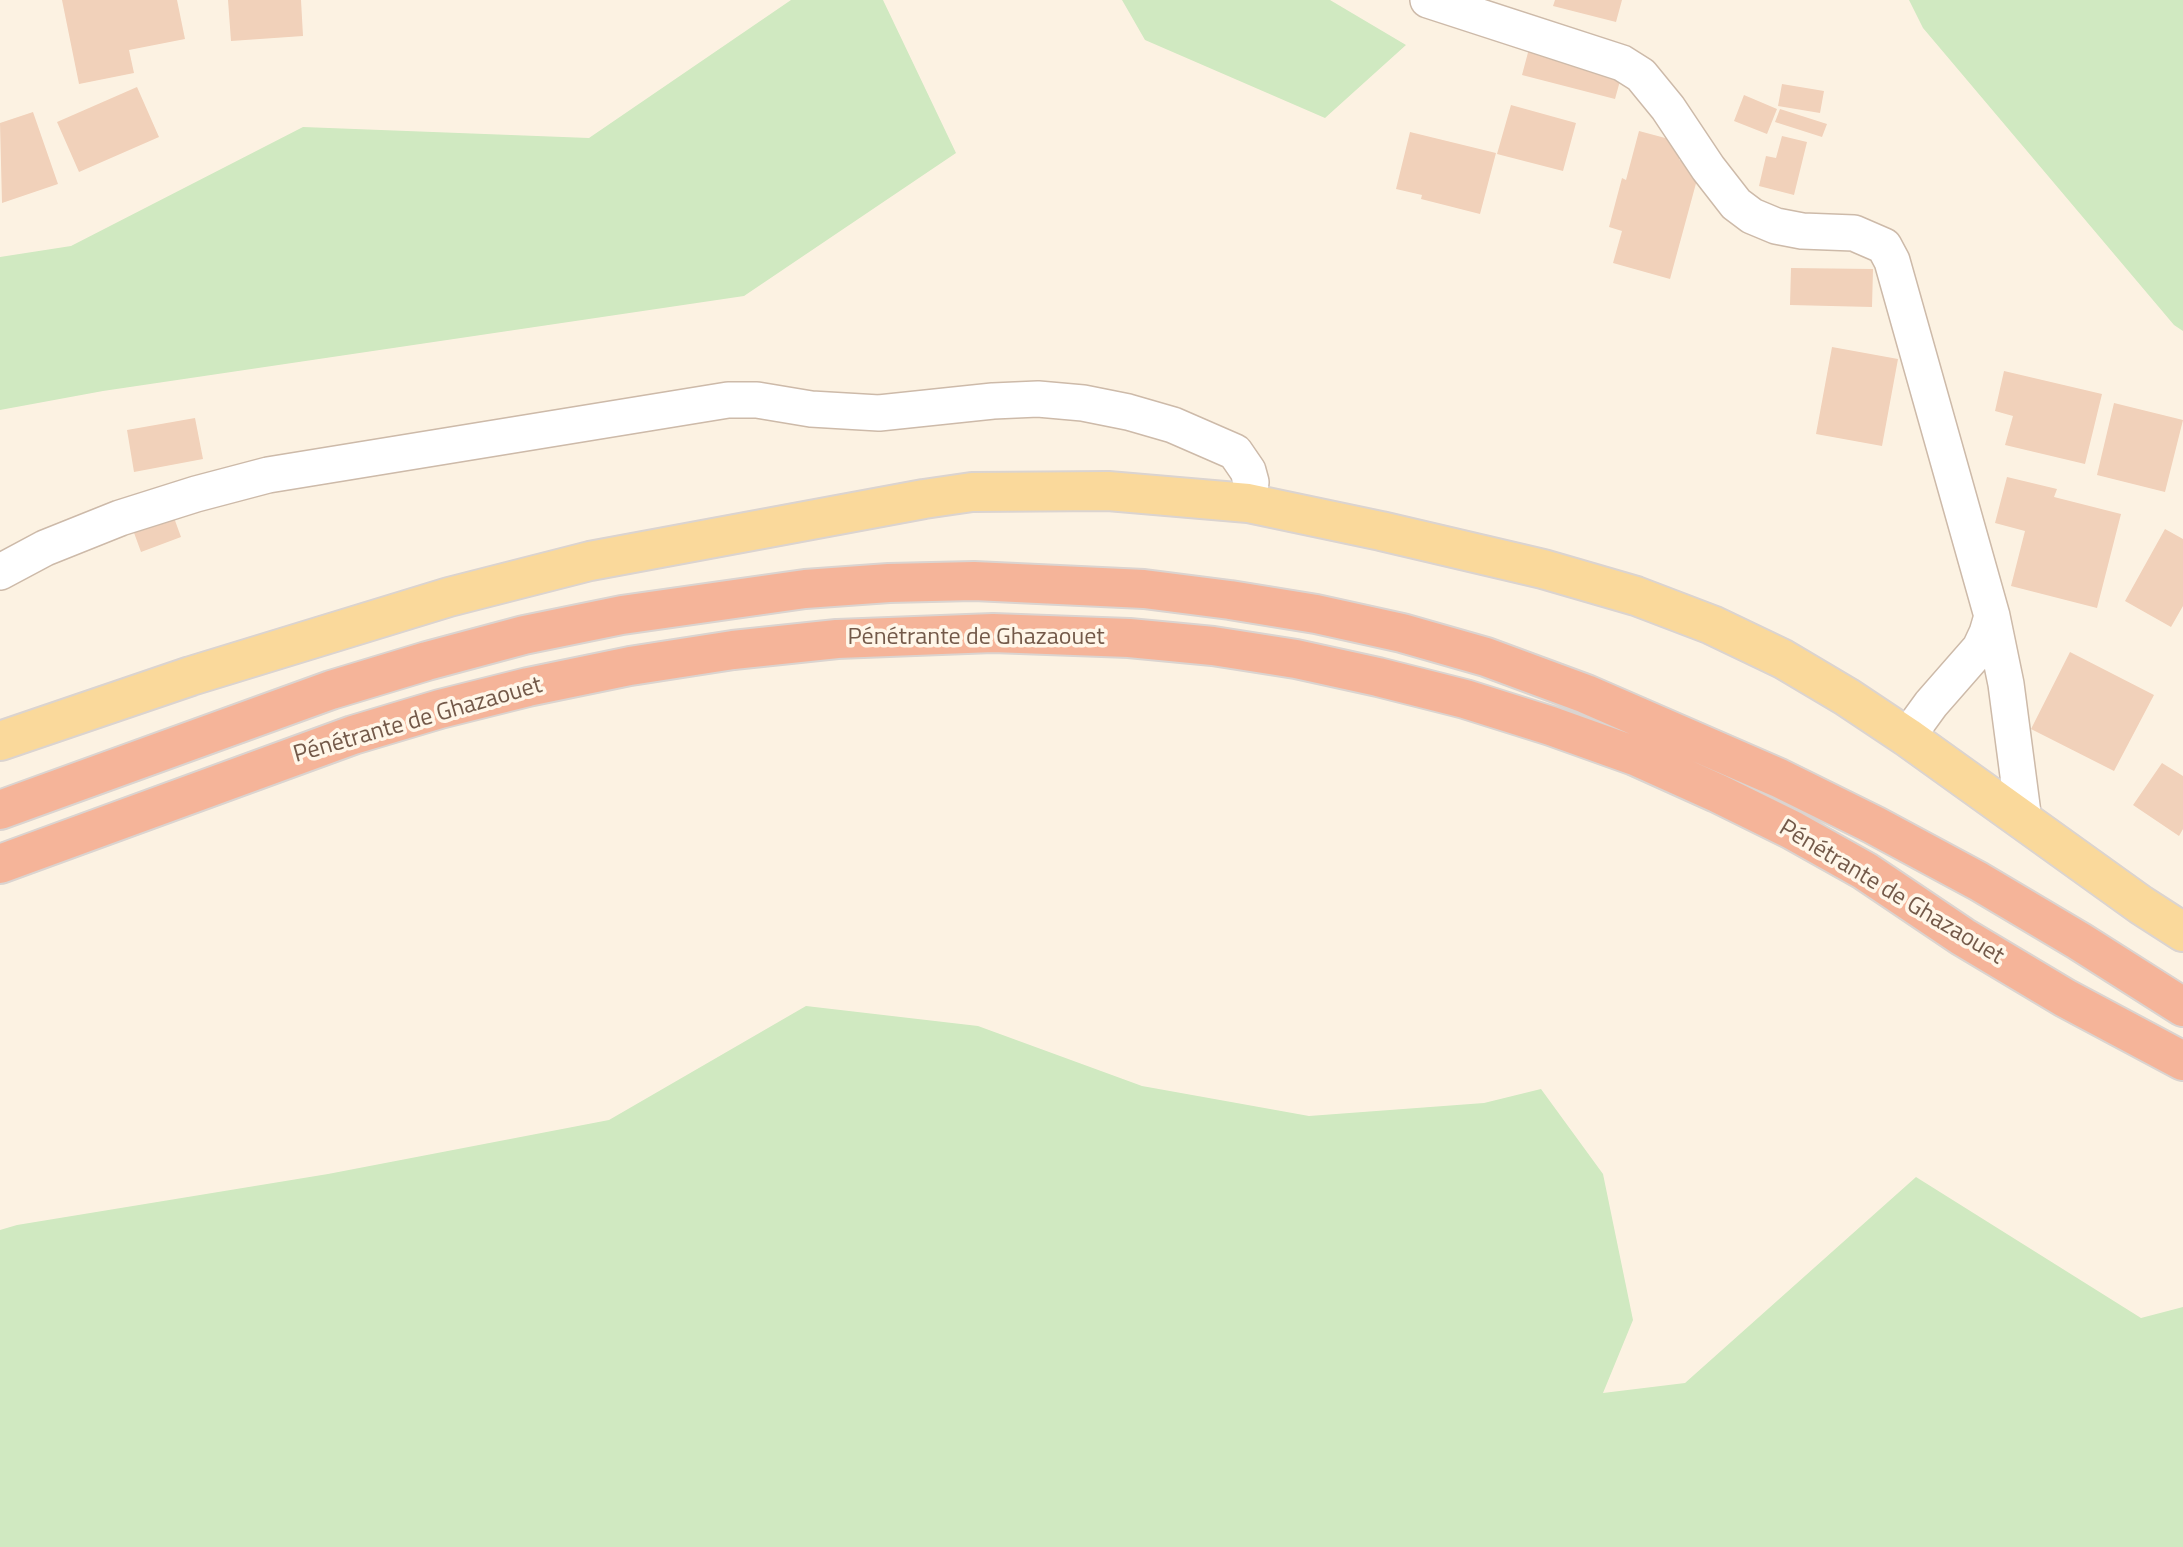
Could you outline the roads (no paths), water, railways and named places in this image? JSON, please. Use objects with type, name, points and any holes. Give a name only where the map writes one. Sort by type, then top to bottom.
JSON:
[{"type":"highway","name":"Pénétrante de Ghazaouet","points":[[0,810],[331,690],[511,639],[622,615],[733,598],[889,583],[974,581],[1144,589],[1316,614],[1402,633],[1486,657],[1586,694],[1779,778],[1874,825],[1978,881],[2183,1007]]},
{"type":"highway","name":"Pénétrante de Ghazaouet","points":[[0,864],[353,735],[528,687],[630,666],[733,650],[837,639],[993,633],[1129,638],[1213,646],[1296,659],[1378,677],[1489,706],[1635,757],[1792,830],[1866,871],[1964,937],[2065,998],[2183,1061]]},
{"type":"main road","points":[[0,741],[191,676],[449,597],[590,561],[972,492],[1108,491],[1248,503],[1544,569],[1636,596],[1712,625],[1783,659],[1847,697],[2183,932]]},
{"type":"street","points":[[1428,0],[1622,63],[1641,75],[1668,108],[1729,195],[1752,216],[1776,226],[1802,231],[1854,233],[1884,246],[1892,261],[1992,616],[2006,684],[2024,821]]},
{"type":"street","points":[[0,572],[45,548],[120,518],[268,475],[728,400],[757,400],[811,409],[879,413],[993,401],[1038,399],[1083,403],[1173,425],[1235,452],[1248,471],[1251,482],[1248,503]]},
{"type":"street","points":[[1907,737],[1931,704],[1980,648],[1992,616]]}]
